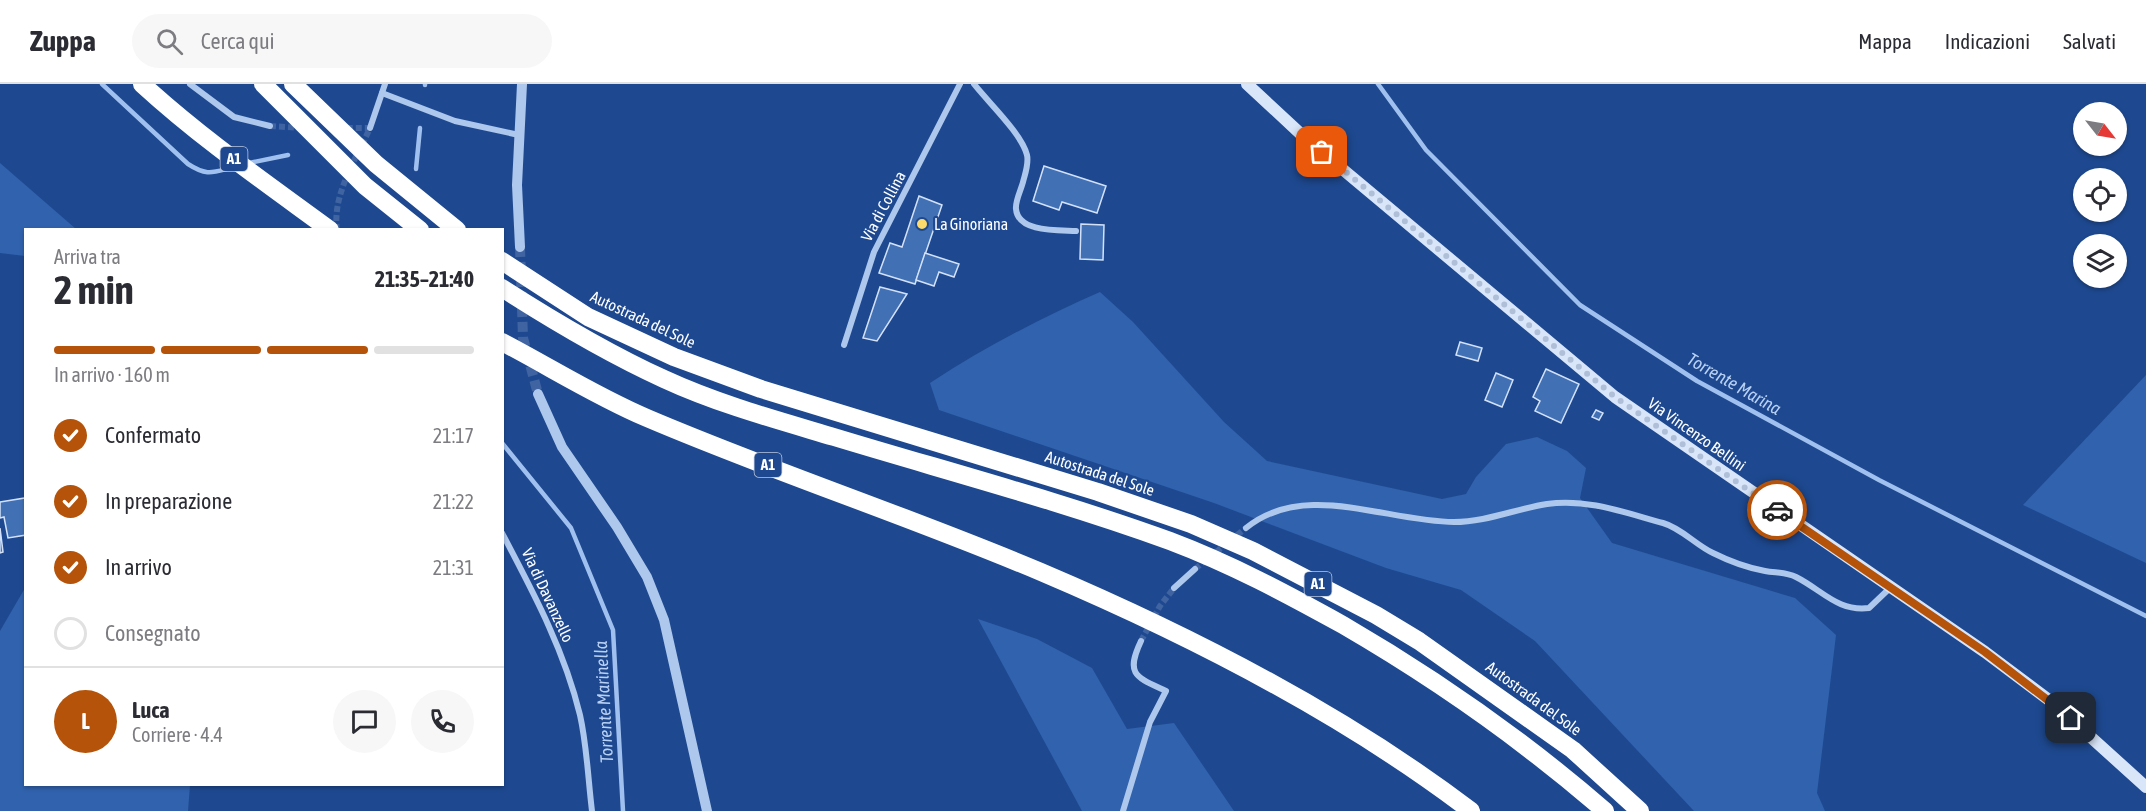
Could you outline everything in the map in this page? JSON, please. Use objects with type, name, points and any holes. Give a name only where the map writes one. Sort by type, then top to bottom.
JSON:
[{"type":"highway","name":"A1","points":[[142,84],[237,162],[327,228]]},
{"type":"highway","points":[[263,84],[365,186],[418,228]]},
{"type":"highway","points":[[293,84],[376,164],[455,228]]},
{"type":"highway","name":"Autostrada del Sole","points":[[504,262],[588,317],[674,357],[761,389],[949,446],[1191,524],[1253,551],[1376,615],[1419,641],[1573,750],[1640,811]]},
{"type":"highway","name":"A1","points":[[504,289],[579,337],[666,380],[752,412],[1088,512],[1242,571],[1286,593],[1408,663],[1491,718],[1605,811]]},
{"type":"highway","name":"A1","points":[[504,343],[644,417],[1041,572],[1264,680],[1427,778],[1471,811]]},
{"type":"main road","name":"Via Vincenzo Bellini","points":[[1247,84],[1304,137],[1615,397],[1891,587],[2053,703],[2146,787]]},
{"type":"street","points":[[190,84],[234,117],[270,126]]},
{"type":"street","points":[[370,128],[385,84]]},
{"type":"street","points":[[520,247],[517,185],[522,84]]},
{"type":"street","name":"Via di Collina","points":[[844,345],[874,252],[960,84]]},
{"type":"street","points":[[974,84],[1022,144],[1027,156],[1026,171],[1015,208],[1018,217],[1026,224],[1046,230],[1076,231]]},
{"type":"street","points":[[382,93],[455,121],[519,135]]},
{"type":"street","points":[[538,394],[562,447],[617,527],[647,577],[664,620],[707,811]]},
{"type":"street","points":[[1246,528],[1265,515],[1300,506],[1347,508],[1454,522],[1484,520],[1550,504],[1596,505],[1665,523],[1696,544],[1732,561],[1796,577],[1846,608],[1869,608],[1891,587]]},
{"type":"street","name":"Via di Davanzello","points":[[504,537],[547,617],[565,665],[580,716],[592,811]]},
{"type":"street","points":[[1174,588],[1195,569]]},
{"type":"street","points":[[1123,811],[1150,722],[1166,691],[1139,678],[1133,672],[1132,662],[1141,641]]},
{"type":"shaded area","points":[[0,163],[75,228],[24,228],[24,256],[0,253]]},
{"type":"shaded area","points":[[1100,292],[1133,322],[1224,422],[1267,461],[1442,499],[1466,494],[1476,477],[1506,444],[1537,437],[1567,451],[1586,468],[1580,498],[1612,543],[1795,598],[1836,635],[1817,793],[1825,811],[1694,811],[1535,641],[1461,590],[1386,568],[1214,503],[939,410],[930,383],[971,357],[1056,312]]},
{"type":"shaded area","points":[[2146,375],[2146,563],[2023,505]]},
{"type":"shaded area","points":[[24,590],[24,786],[190,786],[188,811],[0,811],[0,631]]},
{"type":"shaded area","points":[[978,619],[1037,639],[1092,668],[1127,729],[1174,723],[1234,811],[1082,811]]},
{"type":"building","points":[[1044,166],[1106,186],[1097,213],[1062,202],[1059,210],[1033,201]]},
{"type":"building","name":"La Ginoriana","points":[[919,196],[942,205],[915,284],[879,273],[890,243],[902,247]]},
{"type":"building","points":[[1081,224],[1104,225],[1103,260],[1080,259]]},
{"type":"building","points":[[925,253],[959,264],[954,277],[939,272],[934,286],[916,280]]},
{"type":"building","points":[[880,287],[907,294],[877,341],[863,338]]},
{"type":"building","points":[[1460,342],[1482,348],[1478,361],[1456,355]]},
{"type":"building","points":[[1546,369],[1579,384],[1561,423],[1535,411],[1540,401],[1533,397]]},
{"type":"building","points":[[1496,373],[1513,380],[1502,407],[1485,400]]},
{"type":"building","points":[[1596,410],[1603,413],[1599,420],[1592,417]]},
{"type":"building","points":[[24,498],[24,535],[8,538],[4,517],[0,518],[0,502]]},
{"type":"building","points":[[0,528],[3,552],[0,553]]},
{"type":"waterway","points":[[102,84],[188,164],[206,172],[235,167]]},
{"type":"waterway","name":"Torrente Marina","points":[[1378,84],[1426,150],[1580,305],[1697,381],[1879,480],[2146,616]]},
{"type":"waterway","name":"Torrente Marinella","points":[[416,169],[420,128]]},
{"type":"waterway","points":[[249,163],[288,155]]},
{"type":"waterway","name":"Torrente Marinella","points":[[504,445],[571,528],[613,630],[623,811]]},
{"type":"tunnel","points":[[270,126],[302,128]]},
{"type":"tunnel","points":[[337,228],[336,217],[342,191],[370,128],[345,128]]},
{"type":"tunnel","points":[[520,247],[523,338],[538,394]]},
{"type":"tunnel","points":[[1195,569],[1246,528]]},
{"type":"tunnel","points":[[1141,641],[1160,606],[1174,588]]},
{"type":"way so far","points":[[1322,152],[1615,397],[1777,510]]},
{"type":"place","name":"La Ginoriana","points":[[922,224]]},
{"type":"route","points":[[1777,510],[1985,652],[2071,718]]}]
